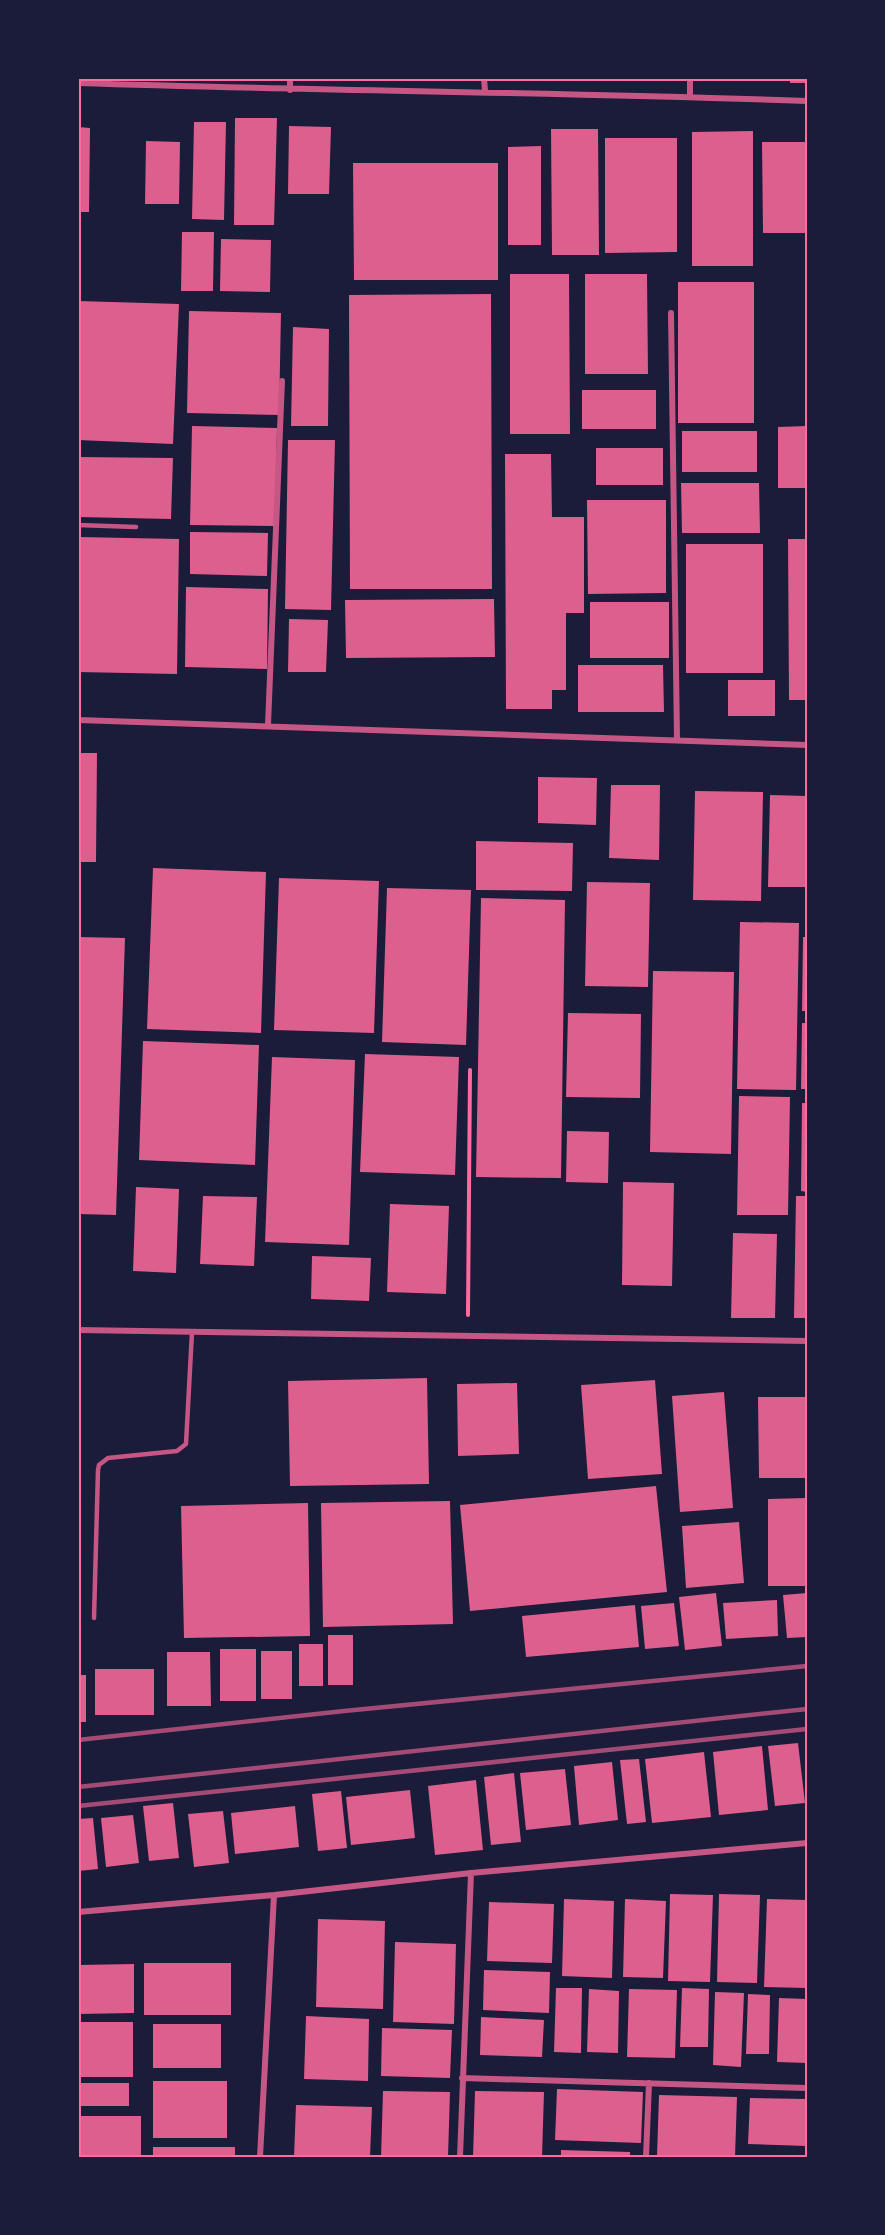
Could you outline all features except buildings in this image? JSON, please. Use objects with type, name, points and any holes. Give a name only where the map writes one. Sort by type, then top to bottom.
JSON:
[{"type":"street","points":[[290,78],[290,90]]},
{"type":"street","points":[[484,78],[485,91]]},
{"type":"street","points":[[690,78],[690,97]]},
{"type":"street","points":[[78,83],[290,90],[485,91],[807,101]]},
{"type":"street","points":[[671,313],[677,739]]},
{"type":"street","points":[[268,725],[282,381]]},
{"type":"street","points":[[78,720],[807,745]]},
{"type":"street","points":[[78,1330],[807,1341]]},
{"type":"street","points":[[78,1912],[807,1843]]},
{"type":"street","points":[[460,2157],[471,1873]]},
{"type":"street","points":[[260,2157],[274,1895]]},
{"type":"street","points":[[462,2078],[807,2088]]},
{"type":"street","points":[[646,2157],[649,2083]]},
{"type":"lane","points":[[78,525],[136,527]]},
{"type":"lane","points":[[94,1618],[98,1470],[103,1461],[108,1458],[177,1451],[186,1444],[192,1332]]},
{"type":"path","points":[[468,1336],[470,1070]]},
{"type":"railway","points":[[78,1740],[344,1711],[807,1666]]},
{"type":"railway","points":[[78,1787],[807,1709]]},
{"type":"railway","points":[[78,1806],[807,1729]]}]
